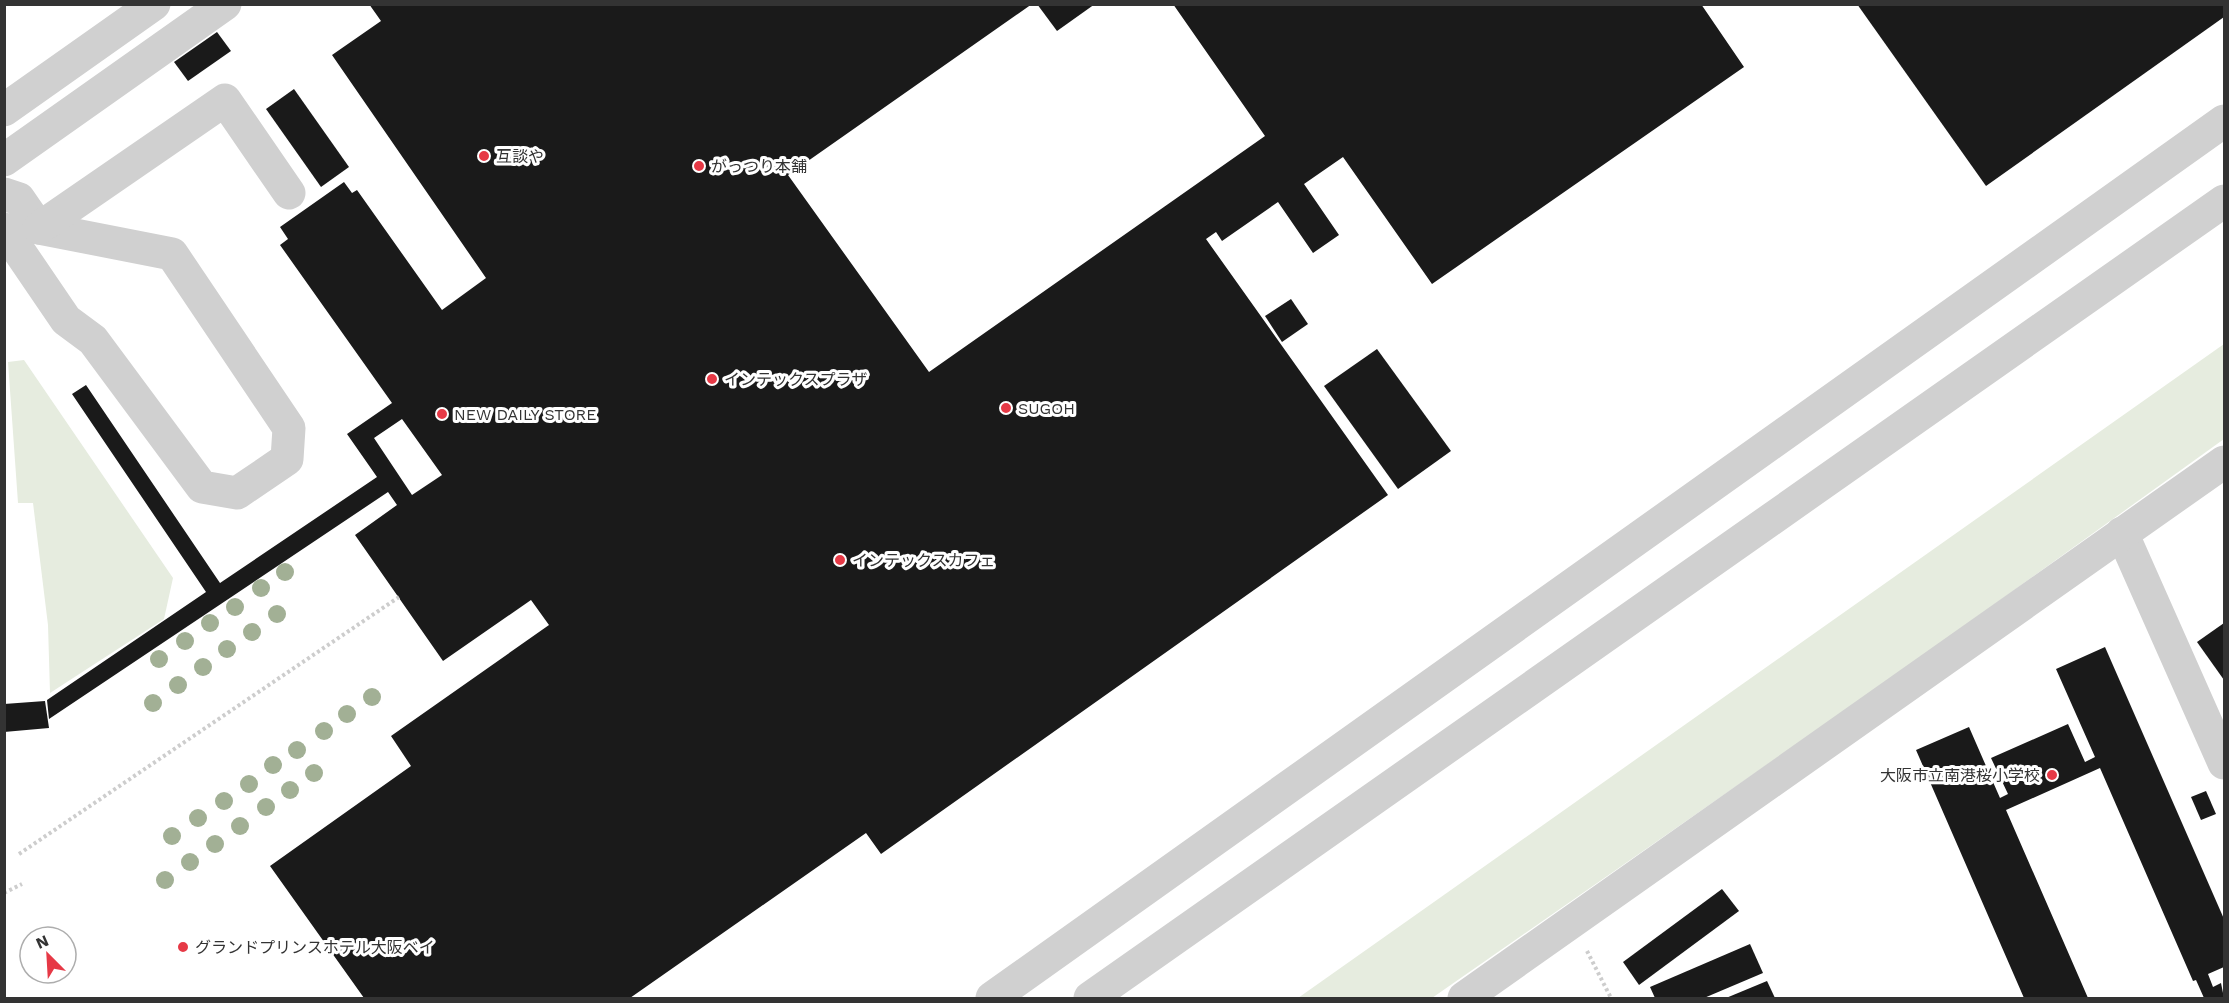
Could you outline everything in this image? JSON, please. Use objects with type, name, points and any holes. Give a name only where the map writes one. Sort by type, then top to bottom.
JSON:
[{"type":"street","points":[[4,110],[154,4]]},
{"type":"street","points":[[4,160],[225,4]]},
{"type":"street","points":[[39,228],[225,100],[289,193]]},
{"type":"street","points":[[992,999],[2224,121]]},
{"type":"street","points":[[4,194],[19,199],[39,228],[172,254],[289,428],[287,459],[237,493],[202,487],[93,340],[66,320],[4,229]]},
{"type":"street","points":[[1090,999],[2224,201]]},
{"type":"street","points":[[1464,999],[2224,462]]},
{"type":"street","points":[[2122,533],[2224,763]]},
{"type":"path","points":[[20,854],[399,597]]},
{"type":"path","points":[[4,893],[22,884]]},
{"type":"path","points":[[1572,922],[1611,999]]},
{"type":"shaded area","points":[[2224,344],[2224,439],[1913,663],[1432,998],[1298,998]]},
{"type":"shaded area","points":[[24,360],[173,578],[164,619],[50,693],[48,625],[33,503],[18,503],[8,362]]},
{"type":"building","points":[[369,4],[1032,4],[788,175],[929,372],[1265,136],[1173,4],[1701,4],[1744,67],[1432,284],[1343,157],[1304,184],[1339,235],[1313,253],[1278,202],[1222,241],[1216,232],[1206,239],[1388,495],[881,854],[866,833],[630,998],[364,998],[270,866],[411,766],[391,736],[549,625],[531,600],[443,661],[355,535],[397,505],[388,492],[49,719],[47,700],[206,592],[72,394],[86,385],[220,583],[377,477],[347,434],[392,403],[280,245],[288,239],[280,227],[344,182],[352,193],[357,190],[442,310],[486,278],[332,55],[381,21]],"holes":[[[402,419],[442,475],[412,495],[374,438]]]},
{"type":"building","points":[[1037,4],[1095,4],[1057,31]]},
{"type":"building","points":[[1857,4],[2224,4],[2224,17],[1986,186]]},
{"type":"building","points":[[217,32],[231,51],[188,81],[174,62]]},
{"type":"building","points":[[294,89],[349,167],[321,187],[266,109]]},
{"type":"building","points":[[1291,299],[1308,324],[1282,342],[1265,316]]},
{"type":"building","points":[[1377,349],[1451,451],[1398,489],[1324,386]]},
{"type":"building","points":[[2224,623],[2224,680],[2197,642]]},
{"type":"building","points":[[2105,647],[2224,919],[2224,967],[2208,974],[2213,987],[2221,983],[2224,998],[2204,998],[2196,980],[2193,981],[2100,768],[2006,810],[2088,998],[2024,998],[1916,750],[1969,727],[2000,798],[2008,794],[1991,758],[2068,724],[2085,762],[2095,757],[2056,669]]},
{"type":"building","points":[[45,701],[49,728],[4,732],[4,704]]},
{"type":"building","points":[[2206,791],[2216,814],[2201,820],[2191,797]]},
{"type":"building","points":[[1722,889],[1739,911],[1639,985],[1623,962]]},
{"type":"building","points":[[1750,944],[1763,973],[1704,998],[1655,998],[1650,987]]},
{"type":"building","points":[[1767,981],[1775,998],[1726,998]]},
{"type":"place","name":"互談や","points":[[484,156]]},
{"type":"place","name":"がっつり本舗","points":[[699,166]]},
{"type":"place","name":"インテックスプラザ","points":[[712,379]]},
{"type":"place","name":"SUGOH","points":[[1006,408]]},
{"type":"place","name":"NEW DAILY STORE","points":[[442,414]]},
{"type":"place","name":"インテックスカフェ","points":[[840,560]]},
{"type":"place","name":"大阪市立南港桜小学校","points":[[2052,775]]},
{"type":"place","name":"グランドプリンスホテル大阪ベイ","points":[[183,947]]}]
